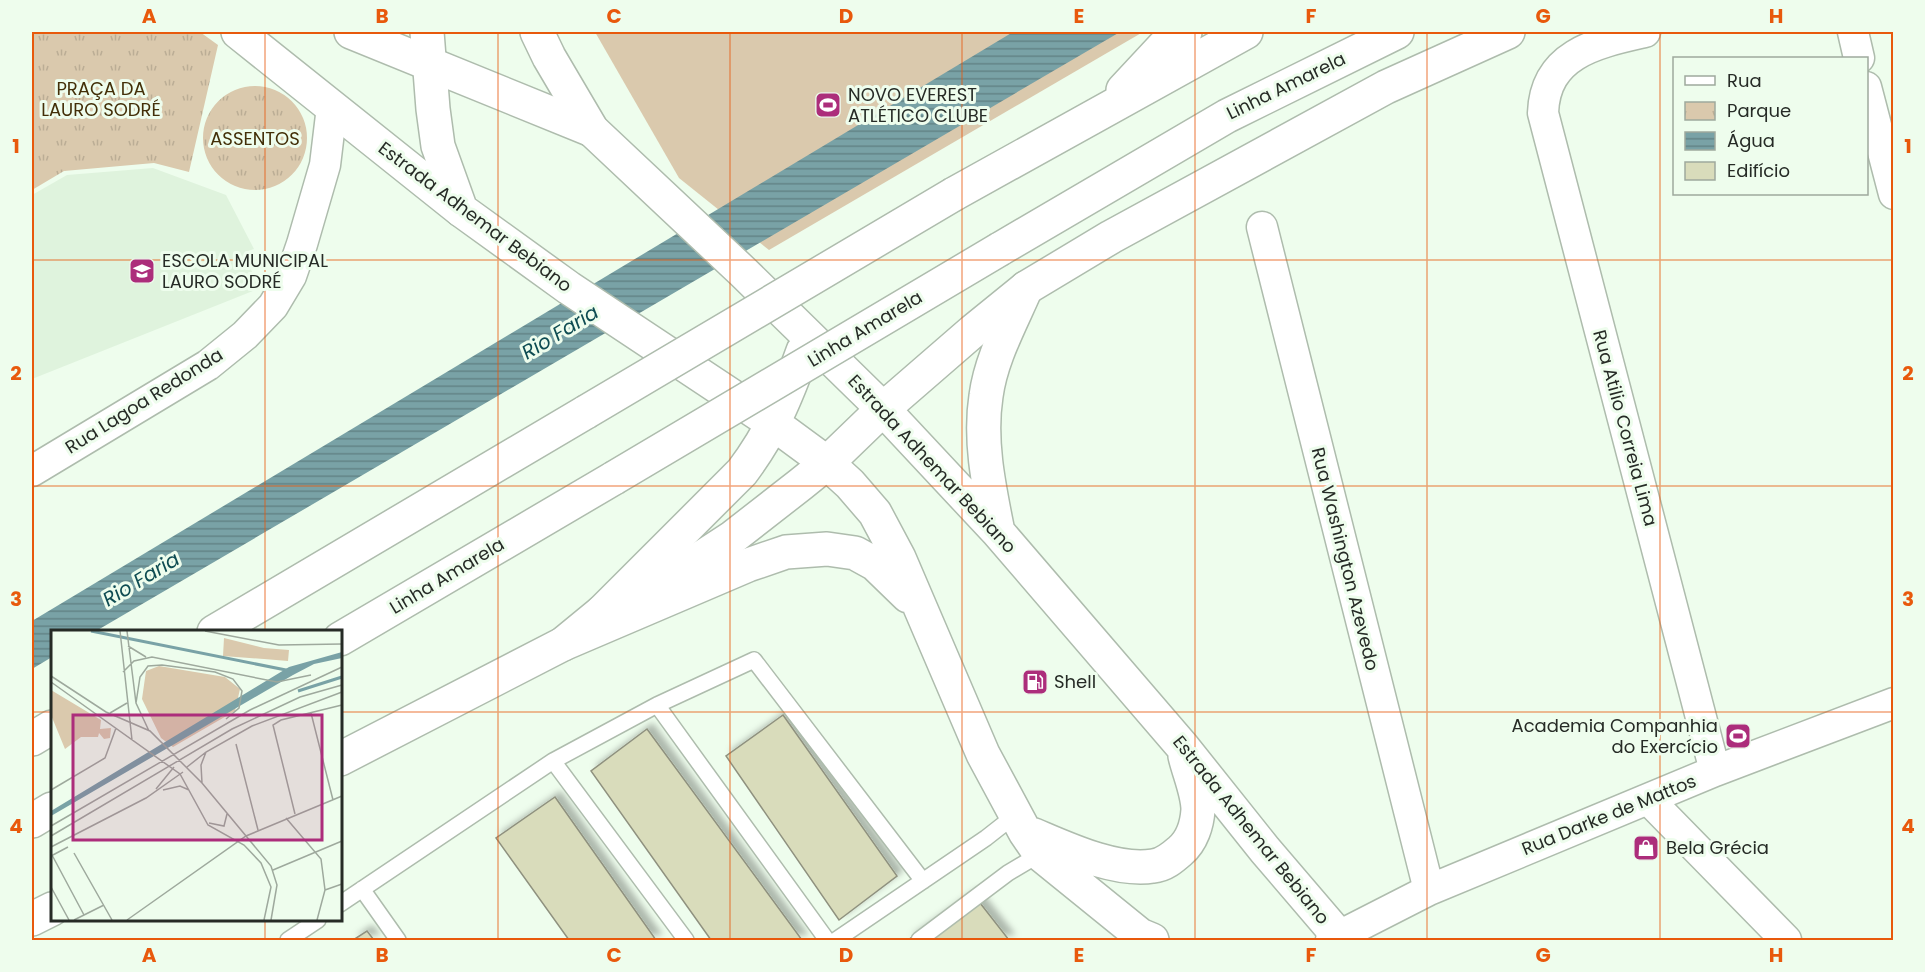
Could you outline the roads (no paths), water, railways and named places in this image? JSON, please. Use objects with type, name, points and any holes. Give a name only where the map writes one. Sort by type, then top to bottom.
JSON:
[{"type":"main road","name":"Estrada Adhemar Bebiano","points":[[238,32],[461,210],[569,288],[774,424],[827,463],[850,484],[874,513],[898,558],[982,754],[1026,834],[1140,935],[1152,940]]},
{"type":"main road","name":"Estrada Adhemar Bebiano","points":[[351,32],[428,47],[592,130],[743,272],[883,409],[998,532],[1182,746],[1337,939]]},
{"type":"main road","points":[[537,32],[592,130]]},
{"type":"main road","points":[[1104,112],[1164,46],[1185,32]]},
{"type":"main road","points":[[216,630],[954,194],[1246,32]]},
{"type":"main road","name":"Linha Amarela","points":[[342,638],[1227,116],[1397,32]]},
{"type":"main road","points":[[602,612],[684,569],[733,537],[827,463],[883,409],[1026,288],[1111,237],[1386,87],[1508,32]]},
{"type":"main road","points":[[428,47],[438,147],[461,210]]},
{"type":"main road","points":[[998,532],[987,475],[983,423],[986,394],[996,357],[1026,288]]},
{"type":"main road","points":[[563,644],[602,612],[742,472],[759,450],[774,424],[790,389],[808,335]]},
{"type":"main road","points":[[342,758],[563,644],[748,565],[786,552],[826,549],[855,553],[874,564],[920,607]]},
{"type":"main road","points":[[32,739],[51,728]]},
{"type":"main road","points":[[1026,834],[1091,859],[1125,866],[1153,866],[1170,860],[1186,846],[1197,823],[1198,807],[1182,746]]},
{"type":"main road","points":[[32,821],[51,810]]},
{"type":"main road","points":[[32,920],[51,910]]},
{"type":"street","name":"Rua Atilio Correia Lima","points":[[1645,32],[1606,40],[1580,51],[1563,63],[1549,84],[1543,113],[1715,771]]},
{"type":"street","points":[[1853,32],[1859,57]]},
{"type":"street","points":[[1868,95],[1893,194]]},
{"type":"street","name":"Rua Lagoa Redonda","points":[[32,471],[208,365],[245,335],[273,306],[291,276],[325,165],[332,107]]},
{"type":"street","points":[[325,165],[362,132]]},
{"type":"street","name":"Rua Washington Azevedo","points":[[1262,227],[1429,890]]},
{"type":"street","name":"Rua Darke de Mattos","points":[[1337,939],[1429,890],[1715,771],[1893,703]]},
{"type":"street","points":[[1648,799],[1786,940]]},
{"type":"lane","points":[[342,903],[553,761],[657,705],[754,660],[924,881]]},
{"type":"lane","points":[[657,705],[827,940]]},
{"type":"lane","points":[[553,761],[686,940]]},
{"type":"lane","points":[[836,940],[986,838],[1026,834]]},
{"type":"lane","points":[[920,940],[1008,873],[1026,834]]},
{"type":"lane","points":[[362,889],[398,940]]},
{"type":"lane","points":[[288,940],[316,921]]},
{"type":"water","name":"Rio Faria","points":[[1013,32],[1120,32],[98,630],[51,630],[51,658],[32,669],[32,621]]},
{"type":"place","name":"NOVO EVEREST ATLÉTICO CLUBE","points":[[828,105]]},
{"type":"place","name":"ESCOLA MUNICIPAL LAURO SODRÉ","points":[[142,271]]},
{"type":"place","name":"Shell","points":[[1035,682]]},
{"type":"place","name":"Academia Companhia do Exercício","points":[[1738,736]]},
{"type":"place","name":"Bela Grécia","points":[[1646,848]]},
{"type":"park label","name":"PRAÇA DA LAURO SODRÉ","points":[[101,100]]},
{"type":"park label","name":"ASSENTOS","points":[[255,139]]}]
